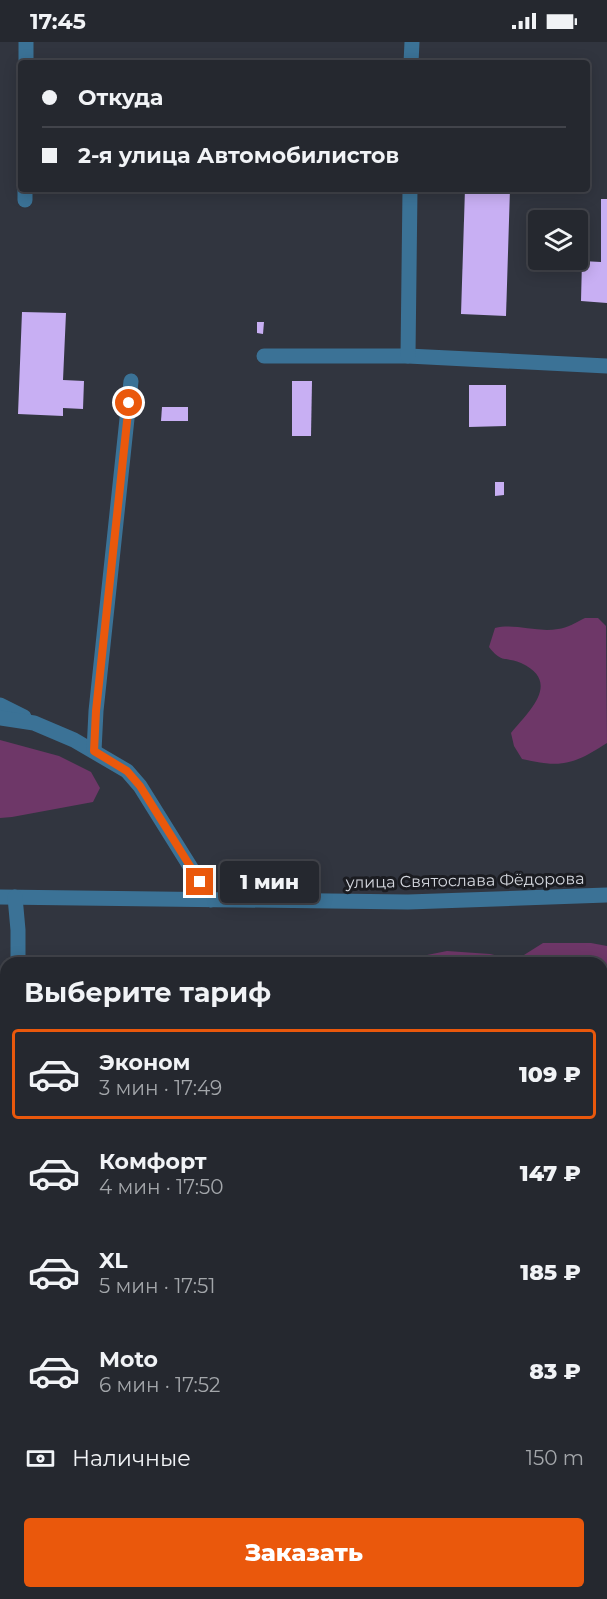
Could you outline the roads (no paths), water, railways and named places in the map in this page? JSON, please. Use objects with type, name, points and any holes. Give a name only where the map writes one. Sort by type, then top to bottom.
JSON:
[{"type":"street","points":[[26,42],[26,60]]},
{"type":"street","points":[[411,60],[412,42]]},
{"type":"street","points":[[408,357],[410,192]]},
{"type":"street","points":[[264,357],[408,357],[607,366]]},
{"type":"street","points":[[94,751],[96,711],[131,381]]},
{"type":"street","points":[[0,705],[94,751],[127,771],[140,786],[211,900]]},
{"type":"street","points":[[0,718],[34,723]]},
{"type":"street","name":"улица Святослава Фёдорова","points":[[8,897],[408,902],[607,894]]},
{"type":"street","points":[[8,897],[18,930],[18,957]]}]
